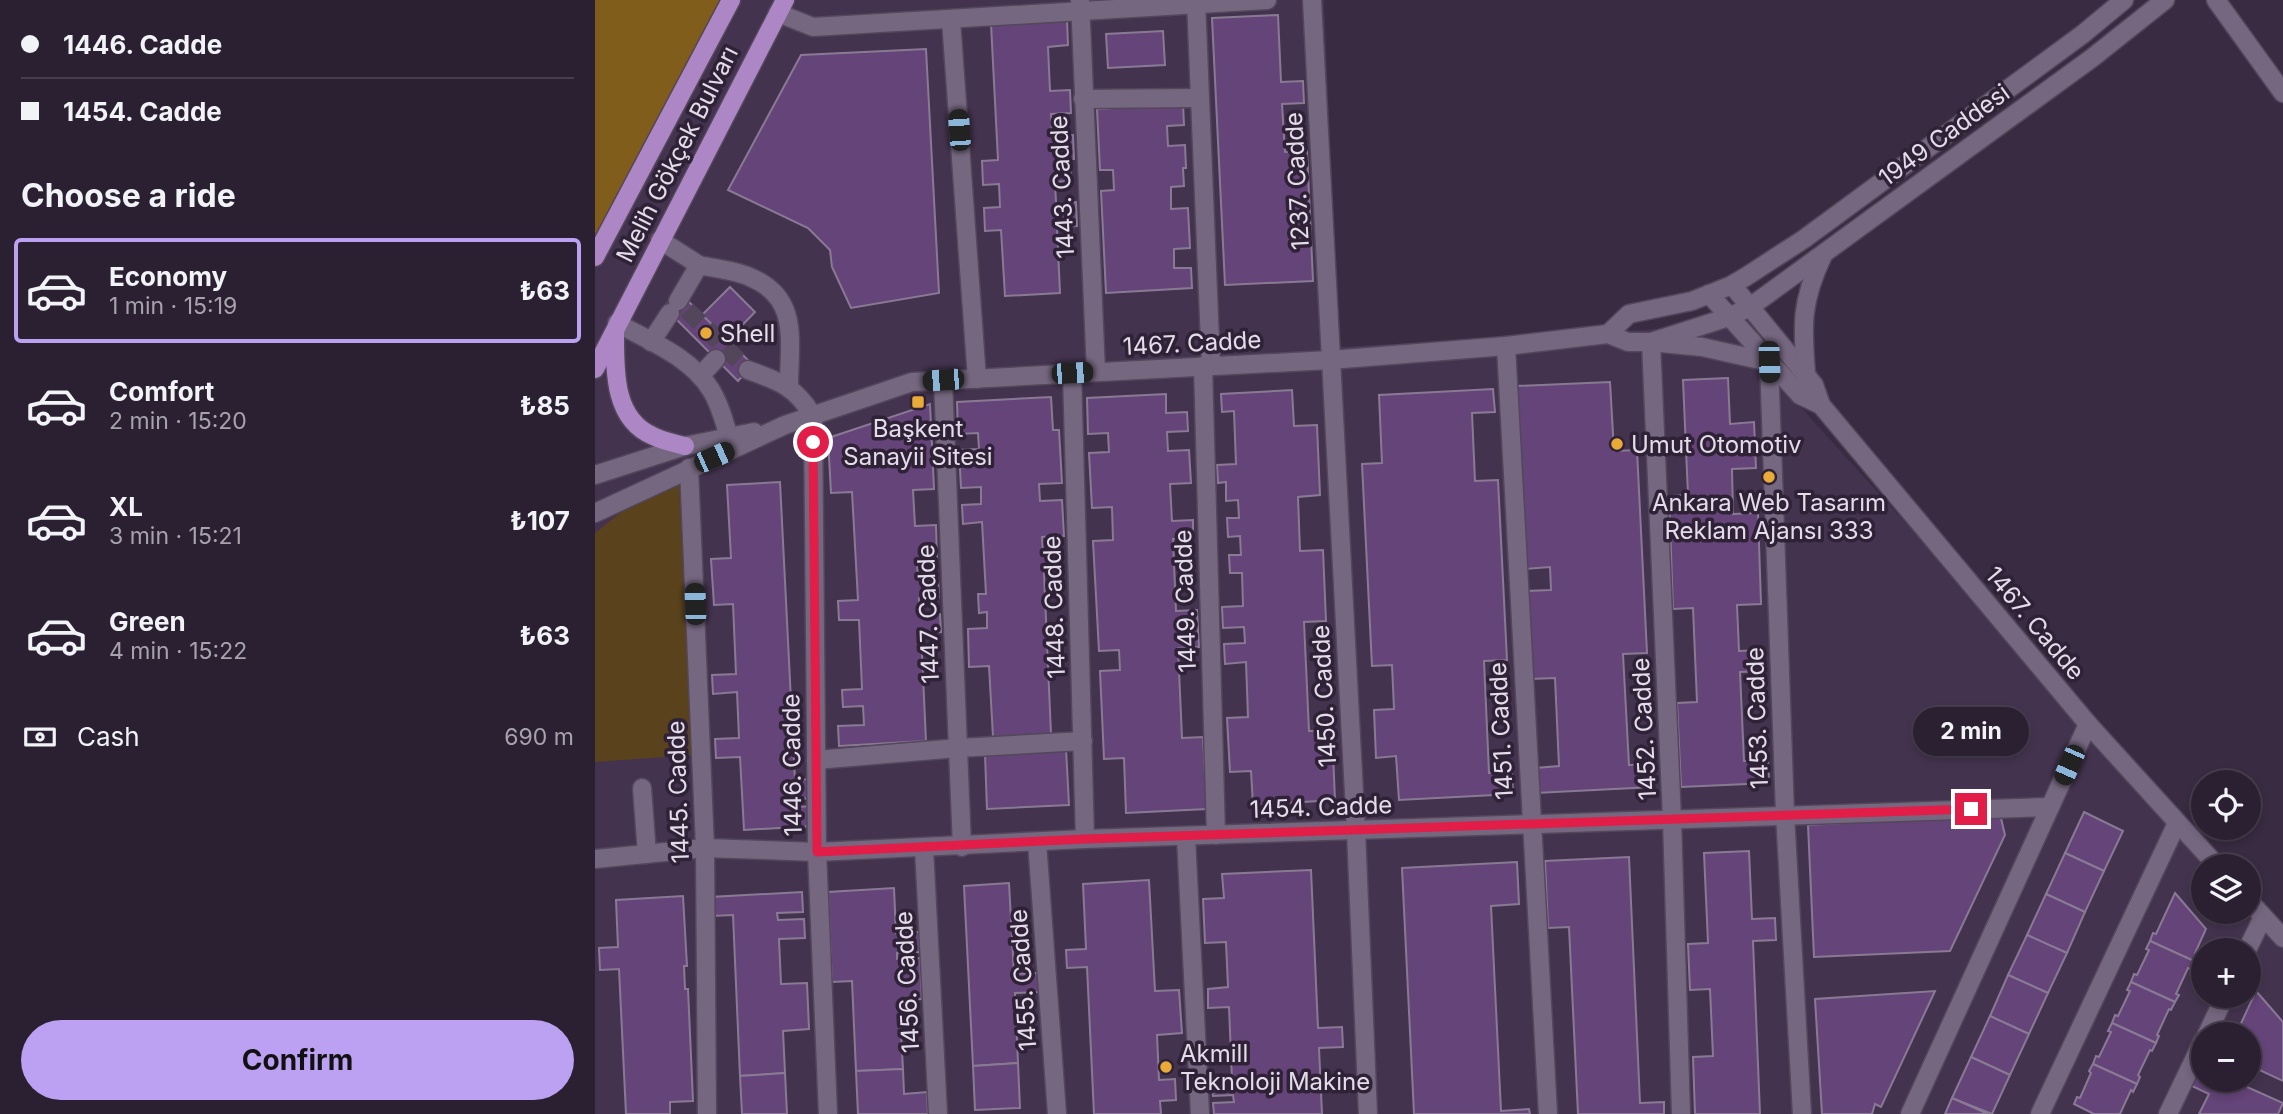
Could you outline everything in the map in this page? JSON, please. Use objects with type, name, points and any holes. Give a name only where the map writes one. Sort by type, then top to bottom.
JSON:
[{"type":"main road","name":"Melih Gökçek Bulvarı","points":[[595,257],[731,0]]},
{"type":"main road","name":"Melih Gökçek Bulvarı","points":[[595,369],[782,7]]},
{"type":"main road","points":[[616,324],[616,384],[619,399],[633,421],[651,436],[685,446]]},
{"type":"street","points":[[782,7],[813,27],[951,20],[1080,6],[1267,0]]},
{"type":"street","name":"1237. Cadde","points":[[1312,0],[1330,360]]},
{"type":"street","name":"1949 Caddesi","points":[[1732,285],[1804,239],[2083,34],[2124,0]]},
{"type":"street","name":"1949 Caddesi","points":[[1749,307],[2092,58],[2165,0]]},
{"type":"street","points":[[2216,0],[2283,93]]},
{"type":"street","name":"1449. Cadde","points":[[1197,2],[1216,835]]},
{"type":"street","name":"1443. Cadde","points":[[1080,6],[1095,372]]},
{"type":"street","points":[[951,20],[977,379]]},
{"type":"street","points":[[1083,99],[1199,98]]},
{"type":"street","points":[[660,240],[699,265],[751,277],[771,289],[782,301],[789,322],[789,386]]},
{"type":"street","points":[[1806,374],[1804,306],[1812,279],[1825,251]]},
{"type":"street","points":[[651,342],[699,265]]},
{"type":"street","points":[[1608,334],[1629,314],[1692,301],[1732,285]]},
{"type":"street","name":"1467. Cadde","points":[[1732,285],[1806,374],[1814,385],[1821,405],[2088,724],[2206,854]]},
{"type":"street","name":"1467. Cadde","points":[[1709,294],[1800,395],[1821,405]]},
{"type":"street","name":"1467. Cadde","points":[[595,513],[785,425],[912,382],[1330,360],[1506,346],[1608,334],[1628,342],[1651,341],[1729,317],[1749,307]]},
{"type":"street","points":[[616,324],[679,358],[700,376],[720,407],[729,436]]},
{"type":"street","points":[[1651,341],[1711,349],[1769,362]]},
{"type":"street","name":"1452. Cadde","points":[[1651,341],[1672,819],[1681,1114]]},
{"type":"street","name":"1451. Cadde","points":[[1506,346],[1530,824],[1548,1114]]},
{"type":"street","points":[[700,376],[716,359]]},
{"type":"street","name":"1450. Cadde","points":[[1330,360],[1356,831],[1368,1114]]},
{"type":"street","name":"1453. Cadde","points":[[1769,362],[1785,814],[1802,1114]]},
{"type":"street","points":[[748,370],[789,386],[803,398],[813,416]]},
{"type":"street","name":"1448. Cadde","points":[[1072,373],[1085,839]]},
{"type":"street","name":"1447. Cadde","points":[[943,380],[962,846]]},
{"type":"street","name":"1446. Cadde","points":[[813,416],[817,852],[828,1114]]},
{"type":"street","name":"1467. Cadde","points":[[595,475],[685,446],[785,425]]},
{"type":"street","name":"1445. Cadde","points":[[689,468],[705,848],[707,1114]]},
{"type":"street","points":[[1910,1114],[2088,724]]},
{"type":"street","points":[[816,760],[1083,741]]},
{"type":"street","points":[[642,788],[647,854]]},
{"type":"street","name":"1454. Cadde","points":[[595,859],[705,848],[817,852],[1085,839],[2050,807]]},
{"type":"street","points":[[2040,1114],[2177,822]]},
{"type":"street","points":[[1186,837],[1200,1114]]},
{"type":"street","name":"1455. Cadde","points":[[1037,842],[1058,1114]]},
{"type":"street","name":"1456. Cadde","points":[[924,848],[938,1114]]},
{"type":"street","points":[[2261,915],[2283,938]]},
{"type":"street","points":[[2253,938],[2263,917]]},
{"type":"street","points":[[2168,1114],[2191,1066]]},
{"type":"shaded area","points":[[595,0],[1324,0],[1339,347],[1726,325],[2206,854],[2191,854],[2191,924],[2261,924],[2261,922],[2283,939],[2283,1114],[595,1114]]},
{"type":"shaded area","points":[[595,0],[722,0],[595,246]]},
{"type":"shaded area","points":[[679,483],[692,755],[595,762],[595,533],[620,513]]},
{"type":"building","points":[[1278,15],[1281,82],[1303,81],[1304,103],[1282,104],[1285,152],[1307,151],[1313,281],[1225,285],[1212,18]]},
{"type":"building","points":[[1067,20],[1068,45],[1048,47],[1050,91],[1070,90],[1071,113],[1051,114],[1052,136],[1073,135],[1071,181],[1055,182],[1056,203],[1076,202],[1077,226],[1057,227],[1060,293],[1005,296],[1001,230],[985,231],[984,208],[1000,207],[999,184],[983,185],[982,161],[998,160],[991,24]]},
{"type":"building","points":[[1163,31],[1165,65],[1108,68],[1106,34]]},
{"type":"building","points":[[926,49],[939,293],[851,308],[832,267],[830,250],[808,228],[728,190],[801,55]]},
{"type":"building","points":[[1183,104],[1184,125],[1167,126],[1168,146],[1185,145],[1184,186],[1171,187],[1171,209],[1188,208],[1190,248],[1174,249],[1174,268],[1191,268],[1192,288],[1106,293],[1101,191],[1114,190],[1113,170],[1100,170],[1097,109]]},
{"type":"building","points":[[730,287],[755,312],[728,340],[702,315]]},
{"type":"building","points":[[683,296],[753,365],[738,381],[668,311]]},
{"type":"building","points":[[1728,378],[1730,424],[1754,422],[1756,468],[1732,469],[1733,514],[1758,513],[1761,604],[1737,605],[1739,651],[1763,650],[1764,671],[1740,672],[1744,761],[1768,760],[1769,783],[1681,787],[1677,703],[1697,702],[1693,608],[1673,609],[1669,496],[1688,495],[1683,380]]},
{"type":"building","points":[[1610,382],[1614,451],[1637,450],[1647,653],[1623,654],[1629,765],[1652,764],[1653,787],[1536,793],[1535,768],[1559,766],[1555,678],[1531,679],[1526,591],[1551,590],[1550,567],[1525,569],[1516,386]]},
{"type":"building","points":[[1493,389],[1495,412],[1472,413],[1475,481],[1498,480],[1507,660],[1484,661],[1489,773],[1512,772],[1513,794],[1399,800],[1396,756],[1376,758],[1374,710],[1394,709],[1392,665],[1372,666],[1362,464],[1382,463],[1379,395]]},
{"type":"building","points":[[1292,390],[1294,426],[1317,425],[1320,495],[1298,497],[1300,551],[1323,550],[1326,621],[1304,622],[1309,731],[1332,730],[1335,800],[1253,805],[1251,771],[1230,772],[1227,718],[1248,717],[1246,662],[1225,664],[1224,644],[1245,643],[1244,627],[1223,628],[1222,607],[1243,606],[1242,573],[1230,573],[1229,555],[1241,555],[1240,536],[1228,537],[1227,518],[1239,518],[1238,500],[1226,501],[1226,482],[1218,483],[1217,465],[1236,464],[1234,411],[1222,412],[1221,394]]},
{"type":"building","points":[[1166,394],[1166,413],[1187,412],[1188,431],[1167,432],[1168,451],[1189,450],[1191,483],[1170,484],[1172,521],[1193,520],[1193,538],[1173,539],[1176,611],[1197,610],[1199,647],[1178,648],[1182,738],[1203,737],[1207,809],[1126,813],[1124,758],[1104,759],[1100,671],[1120,670],[1119,650],[1099,651],[1093,541],[1113,540],[1112,507],[1092,508],[1089,453],[1109,452],[1108,433],[1088,434],[1087,398]]},
{"type":"building","points":[[1051,397],[1053,430],[1059,430],[1062,483],[1039,484],[1040,501],[1062,500],[1064,536],[1042,537],[1043,556],[1058,555],[1059,573],[1044,574],[1051,734],[993,737],[989,666],[969,667],[968,629],[987,628],[987,612],[979,613],[978,594],[986,594],[982,522],[963,524],[962,505],[981,504],[981,487],[961,488],[959,450],[979,449],[978,433],[958,434],[957,402]]},
{"type":"building","points":[[930,404],[934,489],[913,490],[915,526],[936,525],[937,559],[917,561],[918,580],[938,579],[939,597],[919,598],[919,615],[940,614],[941,632],[921,633],[926,741],[839,746],[838,726],[864,725],[863,706],[843,707],[842,690],[862,689],[859,620],[839,620],[838,601],[858,600],[852,492],[831,493],[828,438]]},
{"type":"building","points":[[780,482],[795,780],[815,779],[816,798],[795,799],[796,807],[814,806],[815,826],[744,830],[740,757],[716,758],[715,739],[739,738],[737,692],[713,694],[712,675],[736,674],[733,604],[714,605],[711,559],[731,558],[727,485]]},
{"type":"building","points":[[1066,749],[1069,805],[987,809],[985,754]]},
{"type":"building","points":[[2084,812],[2123,831],[2104,871],[2065,853]]},
{"type":"building","points":[[2000,814],[2005,835],[1950,951],[1814,957],[1808,825]]},
{"type":"building","points":[[1749,851],[1752,919],[1775,918],[1776,940],[1753,941],[1760,1114],[1695,1114],[1693,1057],[1713,1056],[1710,989],[1690,990],[1688,944],[1708,943],[1704,853]]},
{"type":"building","points":[[2065,853],[2104,871],[2085,912],[2046,894]]},
{"type":"building","points":[[1629,857],[1640,1103],[1664,1102],[1664,1114],[1578,1114],[1569,927],[1548,928],[1545,861]]},
{"type":"building","points":[[1517,862],[1519,904],[1491,906],[1501,1111],[1529,1109],[1530,1114],[1414,1114],[1402,868]]},
{"type":"building","points":[[1311,870],[1318,1028],[1342,1027],[1343,1047],[1319,1048],[1322,1114],[1214,1114],[1213,1103],[1234,1102],[1233,1095],[1213,1096],[1212,1081],[1232,1080],[1229,1007],[1208,1008],[1208,989],[1228,987],[1226,942],[1205,943],[1203,899],[1224,898],[1222,874]]},
{"type":"building","points":[[1149,880],[1155,991],[1179,990],[1182,1033],[1157,1035],[1159,1080],[1175,1079],[1176,1100],[1160,1101],[1161,1114],[1094,1114],[1087,967],[1067,968],[1066,950],[1086,949],[1083,884]]},
{"type":"building","points":[[1009,883],[1014,974],[1039,973],[1039,992],[1015,993],[1018,1063],[973,1066],[964,886]]},
{"type":"building","points":[[894,888],[896,933],[919,932],[920,952],[897,953],[897,959],[920,958],[922,999],[899,1000],[903,1069],[856,1071],[852,981],[832,982],[828,892]]},
{"type":"building","points":[[802,892],[803,912],[777,913],[778,920],[804,919],[805,938],[779,939],[781,984],[807,983],[809,1029],[783,1031],[785,1073],[740,1076],[733,915],[711,916],[710,897]]},
{"type":"building","points":[[2175,893],[2191,912],[2191,924],[2202,924],[2206,929],[2202,938],[2191,938],[2191,960],[2150,941],[2153,933],[2156,934]]},
{"type":"building","points":[[2046,894],[2085,912],[2067,953],[2027,935]]},
{"type":"building","points":[[683,896],[687,966],[684,966],[685,989],[688,989],[693,1101],[670,1102],[670,1114],[626,1114],[619,969],[600,970],[599,948],[618,947],[616,900]]},
{"type":"building","points":[[2027,935],[2067,953],[2048,993],[2008,975]]},
{"type":"building","points":[[2150,941],[2191,960],[2191,969],[2188,968],[2175,1002],[2131,982],[2149,950],[2146,949]]},
{"type":"building","points":[[2008,975],[2048,993],[2029,1034],[1990,1016]]},
{"type":"building","points":[[2131,982],[2175,1002],[2171,1010],[2169,1009],[2156,1043],[2112,1023],[2130,991],[2127,990]]},
{"type":"building","points":[[1935,991],[1881,1107],[1875,1104],[1872,1114],[1822,1114],[1815,999]]},
{"type":"building","points":[[2261,997],[2283,1022],[2283,1081],[2261,1071],[2261,1022],[2242,1022],[2248,1008],[2261,1008]]},
{"type":"building","points":[[1990,1016],[2029,1034],[2010,1075],[1971,1057]]},
{"type":"building","points":[[2112,1023],[2156,1043],[2138,1075],[2140,1077],[2137,1084],[2093,1064],[2111,1032],[2108,1031]]},
{"type":"building","points":[[1971,1057],[2010,1075],[1992,1114],[1952,1098]]},
{"type":"building","points":[[1018,1063],[1020,1108],[975,1110],[973,1066]]},
{"type":"building","points":[[2093,1064],[2137,1084],[2133,1092],[2131,1090],[2120,1114],[2094,1114],[2074,1104],[2077,1097],[2080,1098]]},
{"type":"building","points":[[903,1069],[904,1094],[927,1092],[928,1114],[858,1114],[856,1071]]},
{"type":"building","points":[[785,1073],[787,1114],[742,1114],[740,1076]]},
{"type":"building","points":[[2205,1092],[2258,1092],[2283,1103],[2278,1114],[2199,1114],[2209,1094]]},
{"type":"building","points":[[1952,1098],[1988,1114],[1945,1114]]},
{"type":"tunnel","points":[[670,313],[678,301],[748,370]]},
{"type":"place","name":"Shell","points":[[706,333]]},
{"type":"place","name":"Başkent Sanayii Sitesi","points":[[918,402]]},
{"type":"place","name":"Umut Otomotiv","points":[[1617,444]]},
{"type":"place","name":"Ankara Web Tasarım Reklam Ajansı 333","points":[[1769,477]]},
{"type":"place","name":"Akmill Teknoloji Makine","points":[[1166,1067]]},
{"type":"route","points":[[813,442],[817,852],[1085,839],[1971,809]]}]
